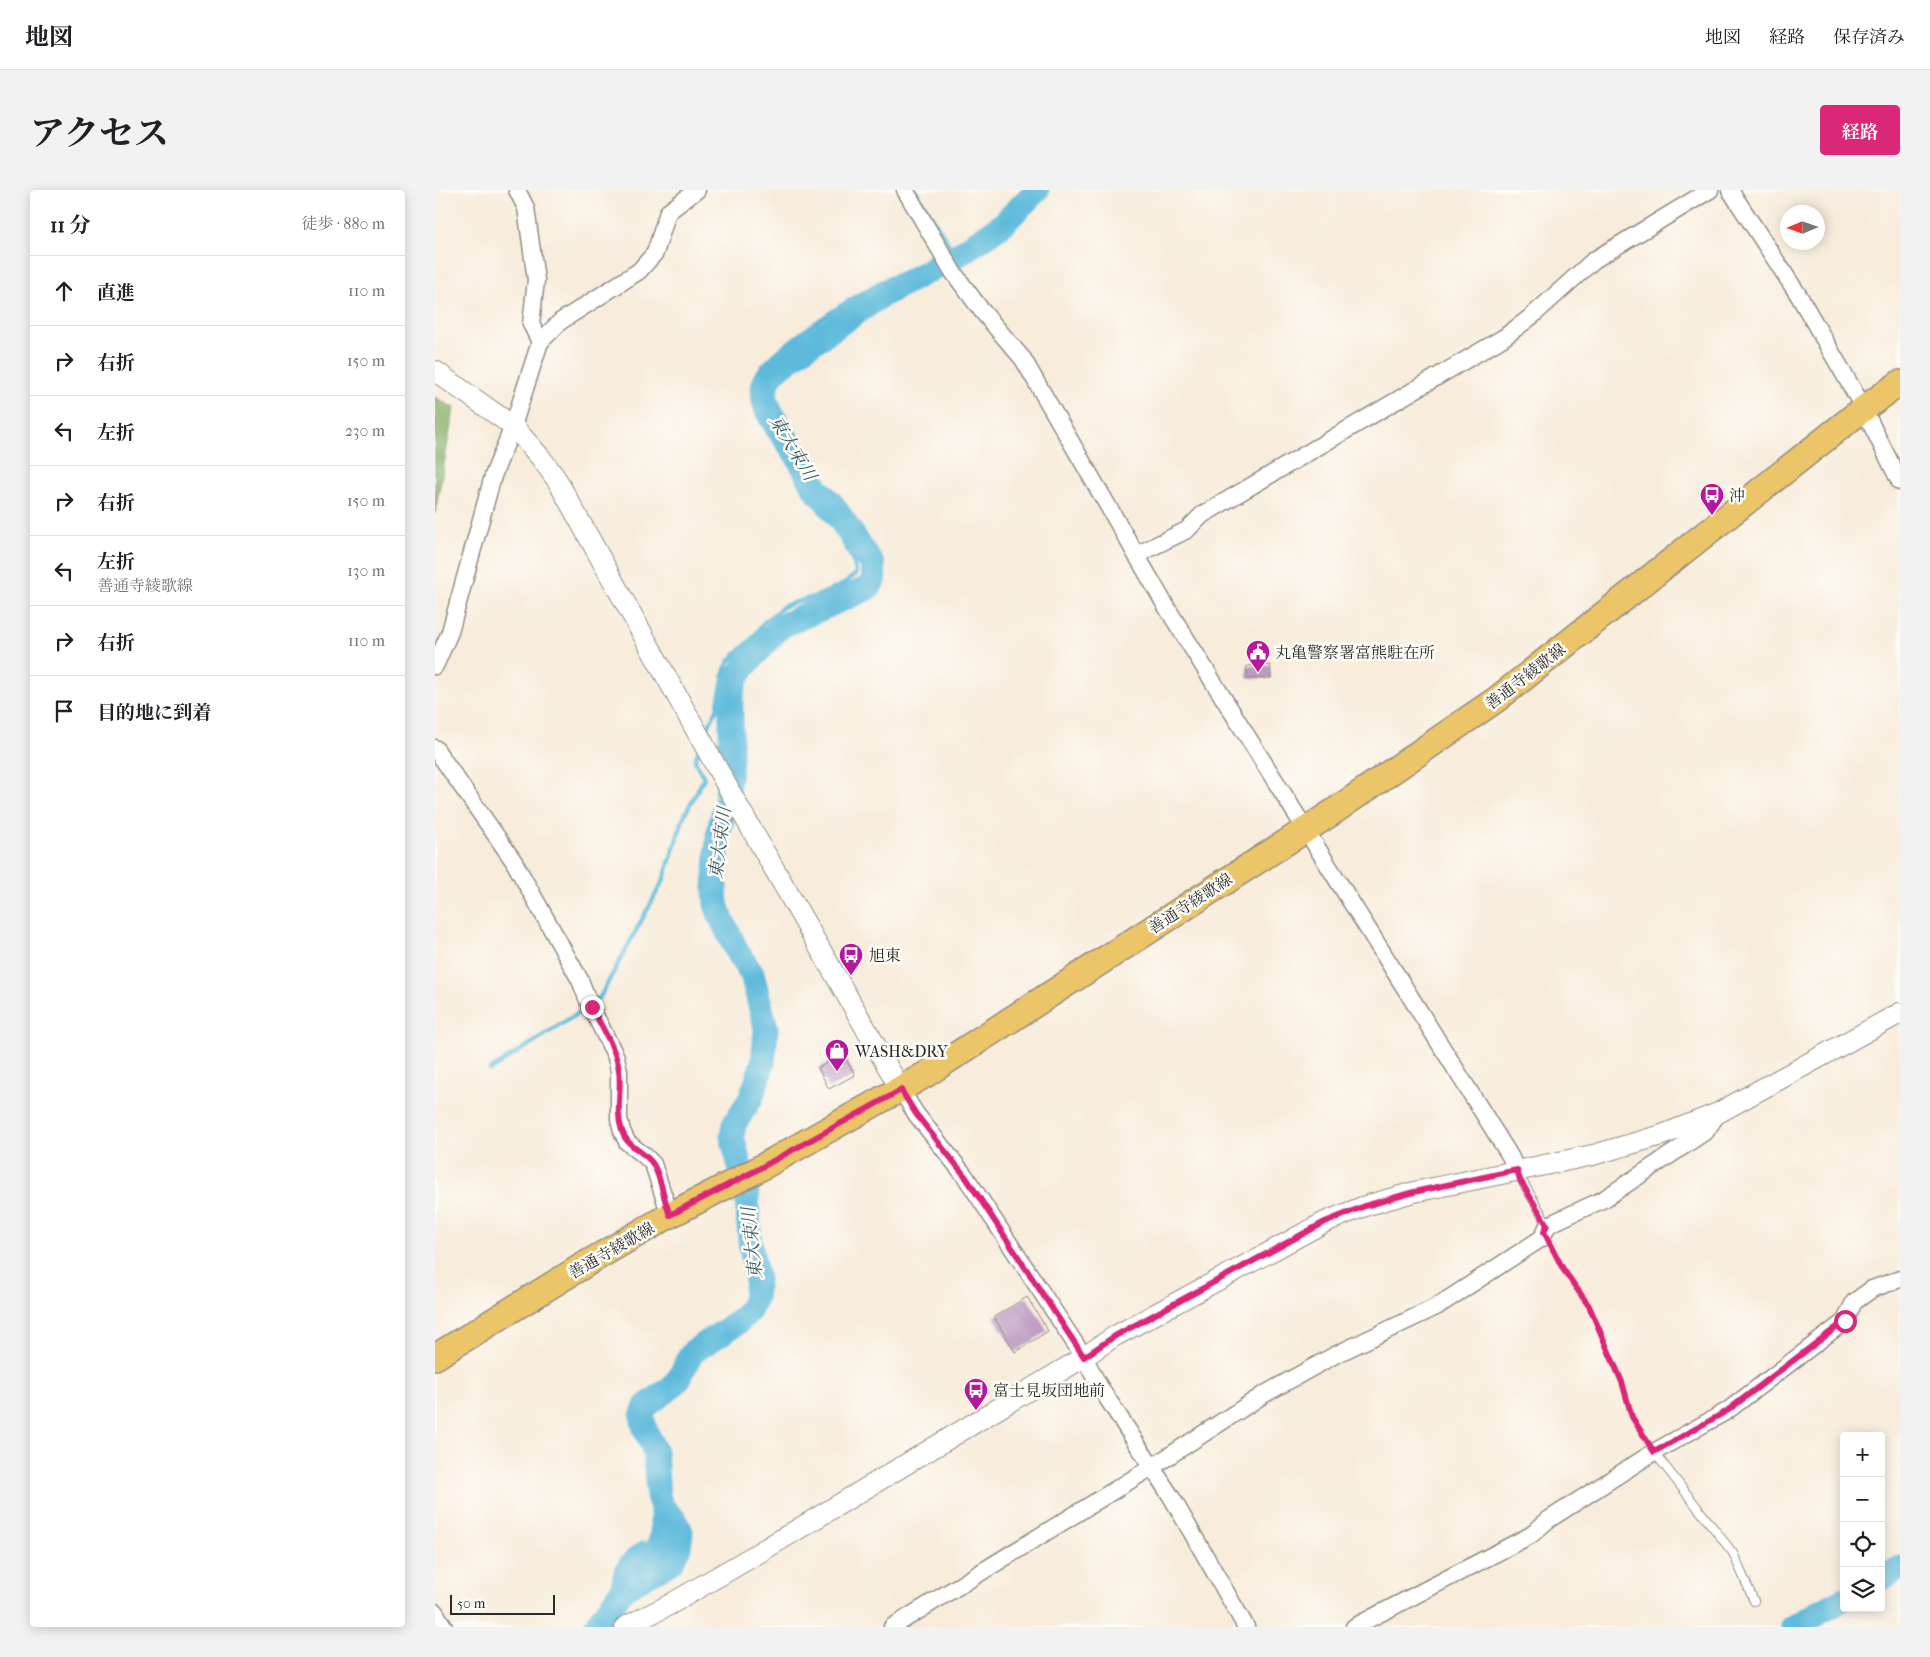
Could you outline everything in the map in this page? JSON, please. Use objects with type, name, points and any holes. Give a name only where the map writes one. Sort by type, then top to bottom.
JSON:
[{"type":"main road","name":"善通寺綾歌線","points":[[435,1358],[589,1262],[670,1215],[755,1171],[901,1090],[1330,814],[1497,699],[1863,409],[1900,383]]},
{"type":"street","points":[[517,190],[526,208],[536,280],[531,324],[540,342]]},
{"type":"street","points":[[435,666],[450,632],[493,476],[513,426],[540,342],[561,322],[639,271],[655,253],[668,212],[697,190]]},
{"type":"street","points":[[905,190],[953,272],[1023,359],[1167,608],[1517,1170]]},
{"type":"street","points":[[1137,555],[1187,530],[1202,516],[1503,338],[1532,316],[1593,260],[1710,190]]},
{"type":"street","points":[[1730,190],[1799,296],[1863,409],[1900,482]]},
{"type":"street","points":[[435,371],[513,426],[557,480],[737,804],[901,1090],[916,1114],[965,1176],[1084,1357],[1098,1384],[1152,1467],[1246,1627]]},
{"type":"street","points":[[435,748],[513,860],[579,980],[618,1064],[621,1131],[627,1142],[653,1164],[670,1215]]},
{"type":"street","points":[[625,1627],[669,1606],[755,1555],[1084,1357],[1115,1336],[1325,1222],[1365,1206],[1414,1192],[1593,1155],[1653,1138],[1718,1113],[1900,1013]]},
{"type":"street","points":[[892,1627],[1152,1467],[1263,1395],[1335,1355],[1436,1307],[1542,1238],[1546,1228],[1611,1194],[1706,1131],[1718,1113]]},
{"type":"street","points":[[1354,1627],[1531,1535],[1548,1520],[1654,1452],[1727,1411],[1845,1321],[1855,1302],[1872,1289],[1900,1279]]},
{"type":"street","points":[[435,1612],[445,1627]]},
{"type":"lane","points":[[1517,1170],[1520,1180],[1546,1228]]},
{"type":"lane","points":[[1654,1452],[1733,1553],[1754,1601]]},
{"type":"path","points":[[1546,1228],[1563,1269],[1589,1306],[1622,1382],[1632,1417],[1654,1452]]},
{"type":"green space","points":[[435,397],[454,408],[435,514]]},
{"type":"building","points":[[1270,665],[1271,678],[1247,679],[1247,666]]},
{"type":"building","points":[[843,1054],[855,1075],[829,1089],[818,1068]]},
{"type":"building","points":[[1027,1297],[1048,1331],[1015,1352],[994,1317]]},
{"type":"waterway","points":[[915,190],[956,256]]},
{"type":"waterway","name":"東大束川","points":[[595,1627],[624,1588],[671,1562],[679,1547],[681,1532],[676,1521],[662,1507],[658,1496],[655,1452],[645,1429],[642,1416],[646,1406],[673,1386],[694,1351],[737,1323],[749,1311],[755,1299],[757,1280],[750,1242],[747,1195],[732,1136],[734,1124],[751,1098],[763,1063],[766,1028],[752,974],[738,953],[721,918],[716,904],[715,888],[718,834],[726,803],[731,759],[731,697],[736,679],[744,667],[781,626],[869,587],[874,579],[873,566],[832,504],[817,488],[779,427],[767,404],[765,392],[768,382],[773,373],[802,350],[881,296],[956,256],[1001,226],[1037,190]]},
{"type":"waterway","points":[[705,733],[717,709],[725,669],[730,660],[751,640],[765,621],[784,606],[819,595],[844,584],[856,574],[846,547],[808,497],[790,464],[762,423],[754,403],[754,381],[759,371],[771,358],[807,329],[862,293],[918,265],[937,252]]},
{"type":"waterway","points":[[755,376],[768,382]]},
{"type":"waterway","points":[[593,1003],[600,997],[664,879],[684,816],[704,778],[695,761],[699,749]]},
{"type":"waterway","points":[[490,1070],[586,1008]]},
{"type":"waterway","points":[[624,1588],[626,1573],[634,1561],[643,1554],[652,1555],[658,1553],[662,1532],[662,1507]]},
{"type":"waterway","points":[[1885,1577],[1900,1568]]},
{"type":"waterway","points":[[1793,1627],[1840,1601]]},
{"type":"place","name":"沖","points":[[1712,516]]},
{"type":"place","name":"丸亀警察署富熊駐在所","points":[[1258,673]]},
{"type":"place","name":"旭東","points":[[851,976]]},
{"type":"place","name":"WASH&DRY","points":[[837,1072]]},
{"type":"place","name":"富士見坂団地前","points":[[976,1411]]},
{"type":"route","points":[[592,1007],[616,1057],[619,1071],[619,1119],[621,1131],[627,1142],[653,1164],[670,1215],[755,1171],[901,1090],[916,1114],[965,1176],[1084,1357],[1115,1336],[1325,1222],[1365,1206],[1414,1192],[1517,1170],[1520,1180],[1547,1225],[1544,1232],[1563,1269],[1589,1306],[1622,1382],[1632,1417],[1654,1452],[1727,1411],[1845,1321]]}]
